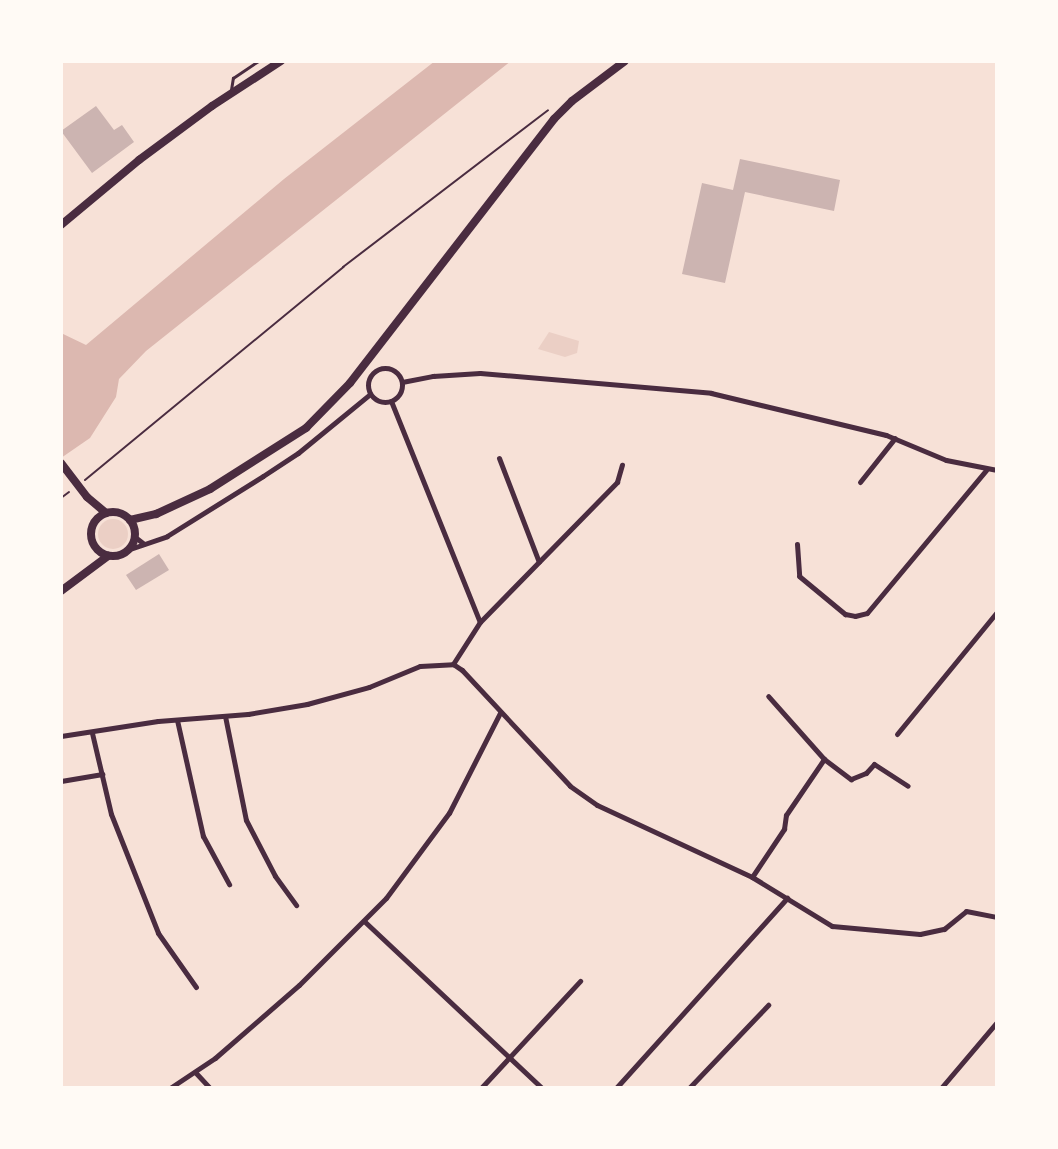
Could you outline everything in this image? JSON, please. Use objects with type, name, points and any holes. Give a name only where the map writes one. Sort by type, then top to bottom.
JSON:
[{"type":"main road","points":[[61,225],[139,160],[281,61]]},
{"type":"main road","points":[[130,520],[156,514],[233,477],[306,428],[350,383],[548,126],[572,101],[625,61]]},
{"type":"main road","points":[[61,464],[87,497],[106,513]]},
{"type":"main road","points":[[87,497],[95,522]]},
{"type":"main road","points":[[91,568],[96,549],[91,535],[95,522],[106,513],[119,513],[130,520],[135,534]]},
{"type":"main road","points":[[61,591],[108,556],[124,554],[130,550],[135,534],[156,514]]},
{"type":"main road","points":[[96,549],[108,556]]},
{"type":"street","points":[[381,368],[396,372],[402,382],[400,393],[391,401],[377,400],[370,394],[369,378],[381,368]]},
{"type":"street","points":[[402,382],[433,376],[480,373],[711,393],[895,438],[946,460],[986,470],[997,470]]},
{"type":"street","points":[[130,550],[167,536],[289,459],[370,394]]},
{"type":"street","points":[[391,401],[480,622]]},
{"type":"street","points":[[860,482],[895,438]]},
{"type":"street","points":[[499,458],[539,562]]},
{"type":"street","points":[[453,664],[480,622],[617,482],[622,465]]},
{"type":"street","points":[[797,544],[799,576],[845,614],[855,616],[867,613],[986,470]]},
{"type":"street","points":[[135,534],[144,544]]},
{"type":"street","points":[[897,734],[997,612]]},
{"type":"street","points":[[61,736],[307,704],[369,688],[420,666],[453,664],[570,786],[597,805],[752,877],[832,926],[920,933],[944,929],[966,911],[997,918]]},
{"type":"street","points":[[768,696],[824,760],[851,779],[866,773],[874,764],[908,786]]},
{"type":"street","points":[[170,1088],[195,1072],[299,985],[386,898],[449,813],[500,713]]},
{"type":"street","points":[[225,716],[246,820],[275,876],[296,905]]},
{"type":"street","points":[[177,720],[203,836],[229,884]]},
{"type":"street","points":[[92,733],[111,814],[158,933],[196,987]]},
{"type":"street","points":[[752,877],[784,829],[786,815],[824,760]]},
{"type":"street","points":[[61,781],[102,774]]},
{"type":"street","points":[[616,1088],[787,898]]},
{"type":"street","points":[[364,920],[542,1088]]},
{"type":"street","points":[[481,1088],[580,981]]},
{"type":"street","points":[[689,1088],[768,1005]]},
{"type":"street","points":[[941,1088],[997,1022]]},
{"type":"street","points":[[195,1072],[210,1088]]},
{"type":"lane","points":[[230,95],[233,78],[258,61]]},
{"type":"path","points":[[61,498],[343,267],[504,146],[557,102]]},
{"type":"shaded area","points":[[435,61],[511,61],[146,351],[119,379],[116,397],[90,438],[61,458],[61,333],[86,345],[284,179]]},
{"type":"shaded area","points":[[549,332],[579,341],[577,353],[565,357],[538,349]]},
{"type":"shaded area","points":[[113,519],[124,523],[128,534],[124,545],[113,549],[102,545],[98,534],[102,523]]},
{"type":"building","points":[[96,106],[114,130],[122,125],[134,142],[92,173],[61,131]]},
{"type":"building","points":[[740,159],[840,180],[834,211],[745,192],[725,283],[682,274],[702,183],[733,190]]},
{"type":"building","points":[[159,554],[169,570],[136,590],[126,575]]}]
